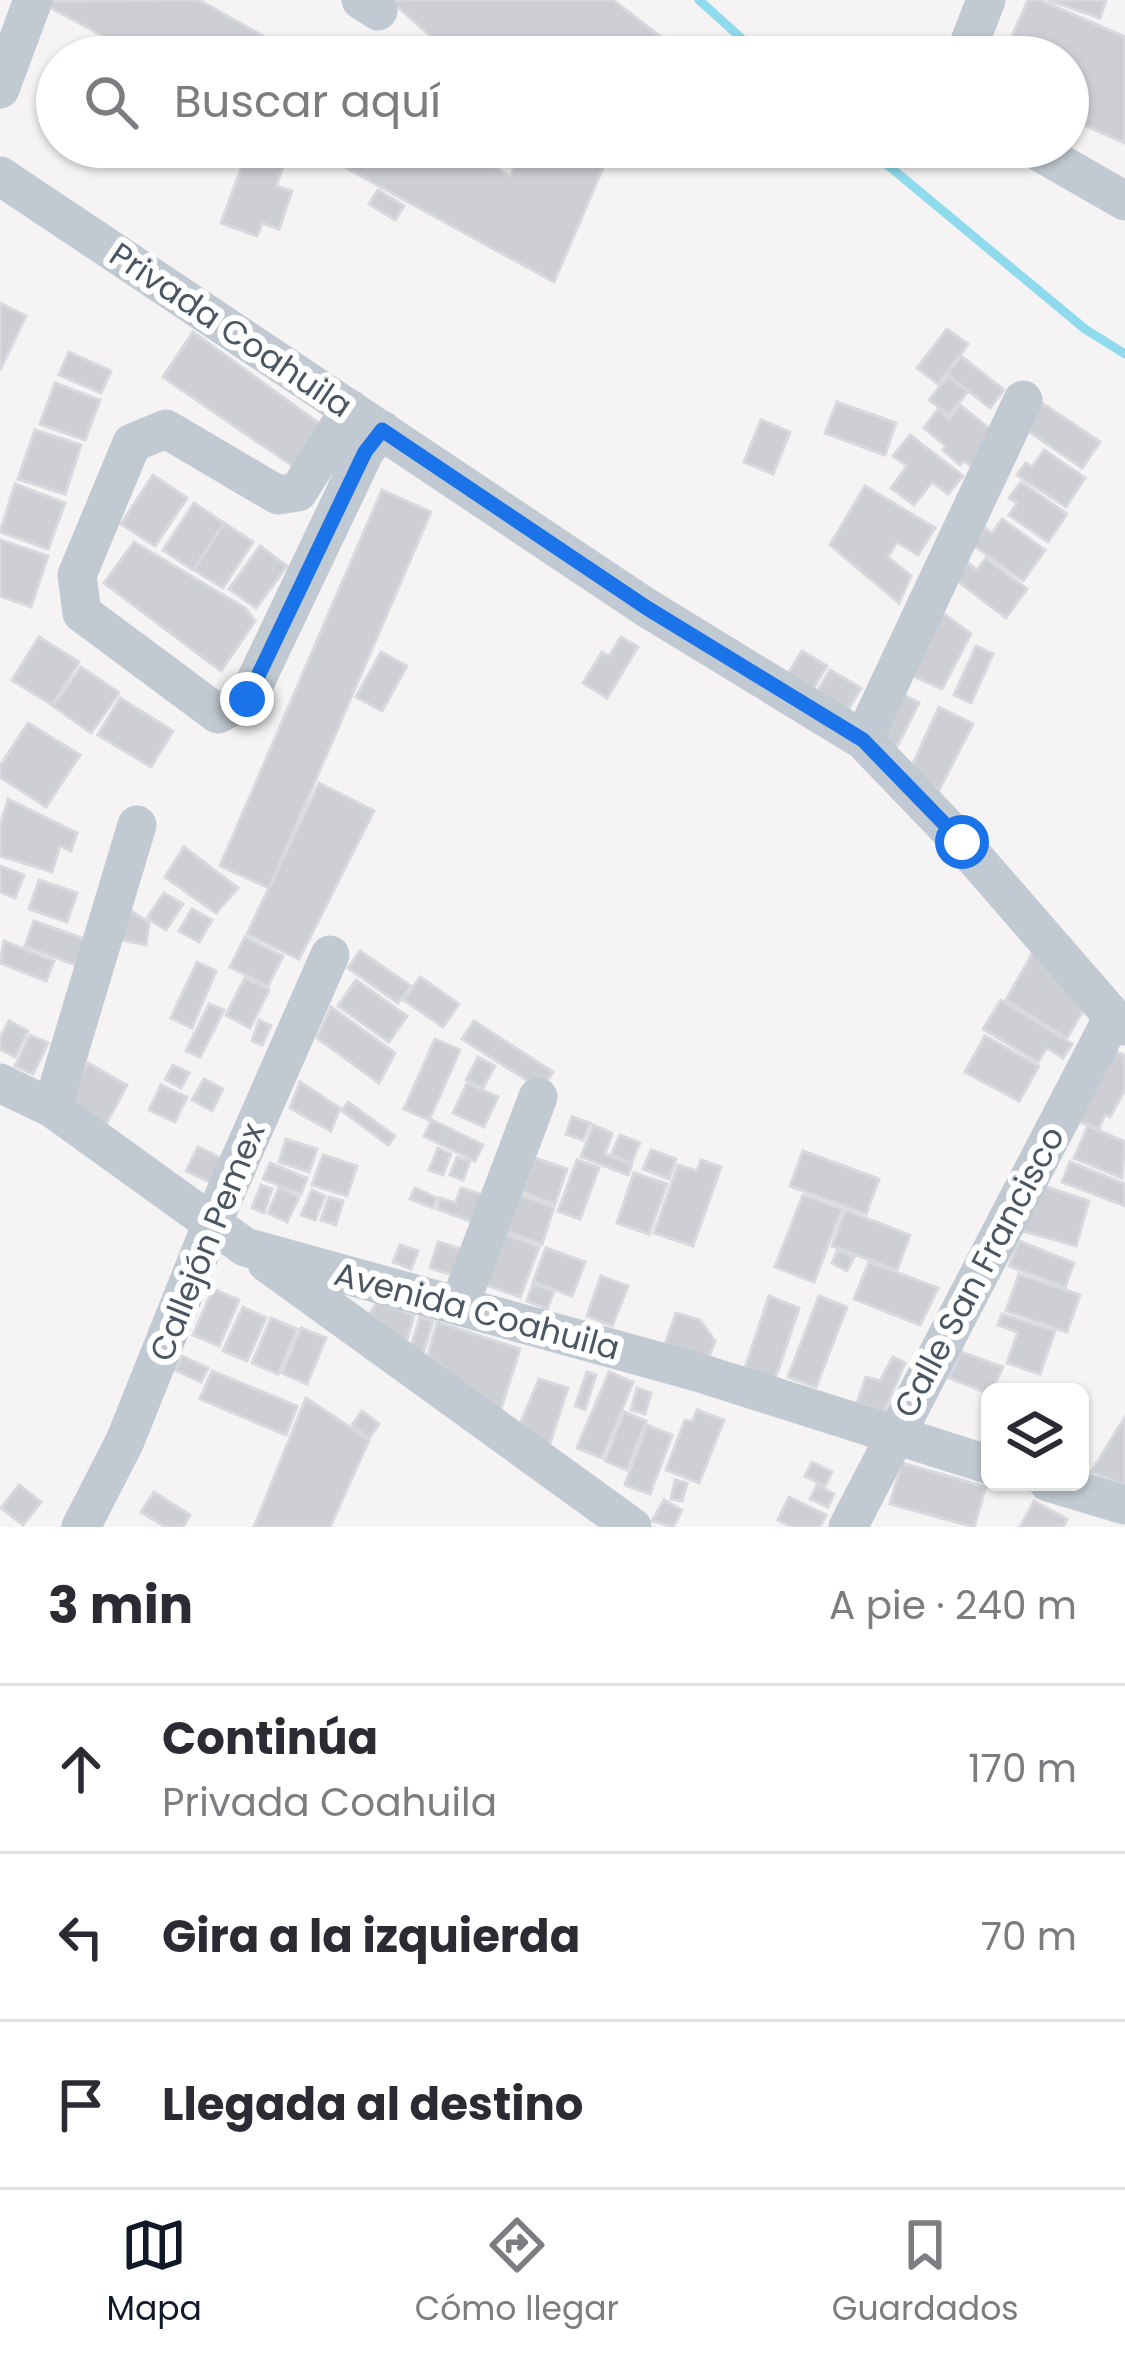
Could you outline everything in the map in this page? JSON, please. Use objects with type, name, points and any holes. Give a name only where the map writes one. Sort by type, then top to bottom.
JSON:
[{"type":"street","points":[[0,89],[33,0]]},
{"type":"street","points":[[972,36],[986,0]]},
{"type":"street","points":[[1068,168],[1125,201]]},
{"type":"street","name":"Privada Coahuila","points":[[0,176],[647,608],[863,740],[962,842],[1119,1022]]},
{"type":"street","points":[[863,740],[1023,400]]},
{"type":"street","points":[[366,420],[365,452],[247,699],[218,713],[82,613],[77,575],[132,443],[166,429],[278,495],[298,492],[366,420]]},
{"type":"street","points":[[52,1108],[137,825]]},
{"type":"street","name":"Callejón Pemex","points":[[80,1527],[125,1441],[213,1221],[330,955]]},
{"type":"street","name":"Calle San Francisco","points":[[848,1527],[1119,1022]]},
{"type":"street","name":"Avenida Coahuila","points":[[0,1083],[52,1108],[245,1247],[697,1372],[981,1462]]},
{"type":"street","points":[[459,1306],[538,1097]]},
{"type":"street","points":[[245,1247],[632,1527]]},
{"type":"street","points":[[1080,1491],[1125,1504]]},
{"type":"building","points":[[199,0],[263,36],[103,36],[38,1]]},
{"type":"building","points":[[390,0],[613,0],[660,36],[430,36]]},
{"type":"building","points":[[1028,0],[1040,0],[1125,37],[1125,143],[1089,127],[1089,36],[1012,36]]},
{"type":"building","points":[[1048,0],[1106,0],[1100,18]]},
{"type":"building","points":[[241,168],[283,168],[276,186],[292,191],[279,229],[262,223],[257,236],[221,223]]},
{"type":"building","points":[[346,168],[496,168],[510,176],[514,168],[603,168],[554,282]]},
{"type":"building","points":[[378,190],[404,206],[395,220],[369,204]]},
{"type":"building","points":[[0,303],[26,316],[0,370]]},
{"type":"building","points":[[947,329],[968,344],[938,384],[917,368]]},
{"type":"building","points":[[193,332],[323,426],[294,467],[163,377]]},
{"type":"building","points":[[69,352],[111,371],[101,393],[59,375]]},
{"type":"building","points":[[961,356],[1004,390],[990,408],[947,374]]},
{"type":"building","points":[[948,376],[968,391],[949,415],[929,400]]},
{"type":"building","points":[[55,383],[100,400],[85,440],[40,424]]},
{"type":"building","points":[[837,402],[896,423],[885,455],[825,433]]},
{"type":"building","points":[[1042,403],[1100,442],[1082,468],[1024,428]]},
{"type":"building","points":[[960,405],[997,435],[971,466],[964,461],[960,465],[924,428],[938,409],[949,419]]},
{"type":"building","points":[[761,420],[790,432],[773,474],[744,462]]},
{"type":"building","points":[[35,430],[81,445],[65,494],[18,479]]},
{"type":"building","points":[[910,435],[963,476],[948,494],[932,482],[914,505],[891,488],[907,466],[893,456]]},
{"type":"building","points":[[1044,450],[1085,478],[1066,507],[1017,475],[1026,463],[1032,467]]},
{"type":"building","points":[[153,475],[187,498],[155,546],[121,524]]},
{"type":"building","points":[[1021,482],[1067,514],[1048,542],[1009,515],[1017,503],[1009,498]]},
{"type":"building","points":[[15,484],[65,503],[48,549],[0,532]]},
{"type":"building","points":[[865,486],[935,528],[918,555],[897,542],[888,557],[911,576],[899,603],[830,545]]},
{"type":"building","points":[[382,490],[431,512],[269,888],[220,866]]},
{"type":"building","points":[[194,503],[224,523],[193,570],[163,550]]},
{"type":"building","points":[[1002,519],[1045,550],[1023,581],[973,545],[985,528],[992,533]]},
{"type":"building","points":[[224,523],[253,542],[223,588],[194,570]]},
{"type":"building","points":[[0,540],[48,556],[31,607],[0,596]]},
{"type":"building","points":[[134,542],[245,608],[255,621],[221,671],[104,583]]},
{"type":"building","points":[[260,546],[287,566],[256,608],[229,589]]},
{"type":"building","points":[[986,558],[1027,589],[1006,618],[956,580],[968,563],[977,570]]},
{"type":"building","points":[[932,605],[971,634],[942,689],[902,671]]},
{"type":"building","points":[[39,637],[79,662],[52,705],[12,680]]},
{"type":"building","points":[[621,637],[638,647],[607,698],[583,683],[602,652],[609,656]]},
{"type":"building","points":[[976,646],[993,654],[971,703],[954,695]]},
{"type":"building","points":[[802,651],[827,666],[808,697],[783,682]]},
{"type":"building","points":[[381,652],[407,666],[382,711],[356,697]]},
{"type":"building","points":[[81,667],[119,693],[91,733],[53,706]]},
{"type":"building","points":[[830,670],[861,688],[842,720],[811,702]]},
{"type":"building","points":[[892,689],[919,703],[894,752],[866,738]]},
{"type":"building","points":[[120,698],[173,731],[151,767],[98,735]]},
{"type":"building","points":[[939,707],[973,724],[939,790],[911,768]]},
{"type":"building","points":[[28,723],[80,755],[46,807],[0,777],[0,766]]},
{"type":"building","points":[[319,783],[374,811],[299,959],[247,934]]},
{"type":"building","points":[[8,799],[77,833],[71,851],[60,846],[52,872],[0,856],[0,826]]},
{"type":"building","points":[[184,847],[238,888],[216,913],[165,877]]},
{"type":"building","points":[[0,866],[24,875],[15,898],[0,892]]},
{"type":"building","points":[[39,880],[77,893],[67,922],[29,909]]},
{"type":"building","points":[[164,893],[183,904],[166,930],[147,918]]},
{"type":"building","points":[[127,908],[149,923],[146,945],[118,939]]},
{"type":"building","points":[[192,909],[212,920],[199,942],[179,931]]},
{"type":"building","points":[[34,921],[90,941],[81,967],[25,946]]},
{"type":"building","points":[[245,937],[283,956],[268,986],[230,967]]},
{"type":"building","points":[[4,941],[54,961],[46,981],[0,963]]},
{"type":"building","points":[[360,951],[411,986],[398,1003],[348,968]]},
{"type":"building","points":[[1033,952],[1086,1006],[1067,1038],[1006,1000]]},
{"type":"building","points":[[197,962],[216,971],[192,1028],[171,1018]]},
{"type":"building","points":[[420,977],[459,1004],[443,1027],[404,1000]]},
{"type":"building","points":[[245,978],[269,990],[250,1028],[226,1015]]},
{"type":"building","points":[[356,980],[407,1016],[389,1042],[338,1006]]},
{"type":"building","points":[[1001,1000],[1072,1044],[1063,1058],[1047,1048],[1038,1062],[983,1029]]},
{"type":"building","points":[[209,1004],[224,1010],[200,1057],[186,1051]]},
{"type":"building","points":[[331,1007],[395,1053],[379,1083],[317,1038]]},
{"type":"building","points":[[259,1020],[271,1026],[262,1045],[252,1041]]},
{"type":"building","points":[[9,1021],[28,1031],[15,1057],[0,1049]]},
{"type":"building","points":[[474,1021],[553,1072],[541,1089],[462,1039]]},
{"type":"building","points":[[30,1035],[48,1043],[33,1074],[15,1066]]},
{"type":"building","points":[[985,1036],[1039,1066],[1019,1101],[965,1072]]},
{"type":"building","points":[[435,1039],[460,1050],[429,1120],[404,1109]]},
{"type":"building","points":[[1115,1051],[1125,1056],[1125,1090],[1099,1129],[1078,1121]]},
{"type":"building","points":[[478,1057],[495,1066],[483,1088],[466,1080]]},
{"type":"building","points":[[88,1063],[127,1085],[106,1124],[67,1102]]},
{"type":"building","points":[[173,1065],[189,1073],[181,1088],[165,1079]]},
{"type":"building","points":[[204,1079],[223,1089],[212,1111],[192,1100]]},
{"type":"building","points":[[300,1082],[340,1108],[331,1131],[290,1108]]},
{"type":"building","points":[[467,1083],[498,1097],[484,1127],[453,1113]]},
{"type":"building","points":[[161,1085],[187,1097],[175,1122],[149,1110]]},
{"type":"building","points":[[348,1102],[395,1136],[388,1145],[342,1111]]},
{"type":"building","points":[[572,1117],[590,1123],[583,1140],[566,1134]]},
{"type":"building","points":[[432,1120],[483,1145],[475,1161],[424,1136]]},
{"type":"building","points":[[593,1125],[612,1133],[605,1154],[632,1164],[628,1175],[581,1157]]},
{"type":"building","points":[[1088,1126],[1125,1142],[1122,1178],[1074,1158]]},
{"type":"building","points":[[620,1135],[640,1143],[631,1163],[611,1155]]},
{"type":"building","points":[[286,1139],[317,1149],[309,1172],[279,1162]]},
{"type":"building","points":[[198,1147],[229,1162],[218,1186],[186,1171]]},
{"type":"building","points":[[438,1148],[451,1154],[443,1175],[429,1170]]},
{"type":"building","points":[[651,1150],[676,1159],[669,1179],[643,1169]]},
{"type":"building","points":[[803,1151],[879,1179],[866,1214],[790,1186]]},
{"type":"building","points":[[323,1155],[357,1166],[347,1196],[312,1185]]},
{"type":"building","points":[[457,1157],[470,1161],[463,1180],[450,1175]]},
{"type":"building","points":[[535,1158],[567,1169],[555,1204],[522,1192]]},
{"type":"building","points":[[577,1160],[599,1168],[580,1219],[558,1211]]},
{"type":"building","points":[[701,1160],[721,1167],[693,1246],[654,1233],[678,1165],[697,1171]]},
{"type":"building","points":[[1070,1162],[1125,1184],[1125,1206],[1062,1182]]},
{"type":"building","points":[[270,1163],[307,1178],[301,1194],[263,1179]]},
{"type":"building","points":[[634,1173],[667,1184],[649,1234],[617,1223]]},
{"type":"building","points":[[261,1185],[272,1189],[264,1213],[252,1208]]},
{"type":"building","points":[[1041,1185],[1089,1201],[1076,1246],[1019,1230]]},
{"type":"building","points":[[279,1188],[299,1197],[287,1222],[268,1213]]},
{"type":"building","points":[[415,1188],[437,1198],[433,1208],[410,1199]]},
{"type":"building","points":[[461,1188],[483,1195],[473,1222],[437,1209],[440,1198],[455,1203]]},
{"type":"building","points":[[312,1190],[325,1196],[315,1220],[301,1215]]},
{"type":"building","points":[[520,1195],[554,1207],[542,1244],[507,1232]]},
{"type":"building","points":[[803,1195],[842,1209],[814,1282],[775,1267]]},
{"type":"building","points":[[329,1197],[343,1201],[336,1225],[321,1220]]},
{"type":"building","points":[[845,1210],[910,1235],[897,1270],[832,1246]]},
{"type":"building","points":[[500,1232],[539,1247],[520,1297],[481,1283]]},
{"type":"building","points":[[1019,1241],[1074,1263],[1065,1287],[1009,1266]]},
{"type":"building","points":[[438,1242],[461,1249],[453,1275],[430,1268]]},
{"type":"building","points":[[400,1245],[418,1251],[411,1269],[393,1262]]},
{"type":"building","points":[[546,1248],[585,1262],[572,1296],[533,1282]]},
{"type":"building","points":[[838,1250],[854,1257],[847,1271],[832,1263]]},
{"type":"building","points":[[869,1262],[938,1288],[920,1325],[854,1299]]},
{"type":"building","points":[[1019,1274],[1080,1295],[1067,1332],[1006,1311]]},
{"type":"building","points":[[601,1276],[628,1286],[612,1326],[587,1316]]},
{"type":"building","points":[[533,1284],[554,1291],[547,1309],[527,1301]]},
{"type":"building","points":[[213,1289],[239,1300],[219,1346],[193,1335]]},
{"type":"building","points":[[769,1296],[799,1308],[774,1382],[744,1371]]},
{"type":"building","points":[[819,1296],[847,1307],[816,1387],[788,1377]]},
{"type":"building","points":[[377,1302],[414,1315],[406,1343],[370,1314]]},
{"type":"building","points":[[243,1307],[266,1318],[247,1361],[223,1351]]},
{"type":"building","points":[[676,1313],[700,1320],[715,1341],[707,1362],[664,1347]]},
{"type":"building","points":[[1002,1314],[1055,1331],[1040,1374],[1007,1363],[1018,1332],[998,1325]]},
{"type":"building","points":[[420,1317],[433,1321],[423,1354],[410,1350]]},
{"type":"building","points":[[271,1318],[297,1329],[278,1374],[252,1363]]},
{"type":"building","points":[[437,1322],[520,1349],[499,1415],[428,1355]]},
{"type":"building","points":[[301,1328],[326,1338],[307,1384],[282,1373]]},
{"type":"building","points":[[961,1352],[1003,1367],[995,1383],[981,1383],[981,1390],[949,1378]]},
{"type":"building","points":[[182,1356],[208,1368],[201,1382],[175,1370]]},
{"type":"building","points":[[893,1357],[905,1363],[884,1412],[857,1403],[866,1377],[880,1381]]},
{"type":"building","points":[[212,1371],[297,1406],[286,1435],[200,1399]]},
{"type":"building","points":[[587,1372],[596,1375],[585,1410],[575,1406]]},
{"type":"building","points":[[609,1372],[633,1382],[602,1458],[577,1448]]},
{"type":"building","points":[[539,1379],[568,1388],[548,1449],[519,1427]]},
{"type":"building","points":[[637,1388],[651,1393],[645,1414],[631,1410]]},
{"type":"building","points":[[306,1398],[369,1440],[330,1527],[254,1527]]},
{"type":"building","points":[[697,1410],[724,1420],[699,1483],[666,1470],[685,1420],[692,1422]]},
{"type":"building","points":[[362,1411],[379,1424],[369,1438],[352,1425]]},
{"type":"building","points":[[624,1412],[646,1421],[627,1470],[605,1461]]},
{"type":"building","points":[[1125,1417],[1125,1485],[1091,1472]]},
{"type":"building","points":[[647,1425],[672,1435],[650,1494],[625,1485]]},
{"type":"building","points":[[812,1462],[832,1472],[825,1486],[805,1476]]},
{"type":"building","points":[[902,1463],[981,1486],[985,1491],[974,1527],[890,1504]]},
{"type":"building","points":[[675,1480],[687,1483],[682,1501],[671,1499]]},
{"type":"building","points":[[19,1485],[41,1502],[23,1525],[1,1508]]},
{"type":"building","points":[[817,1485],[834,1494],[828,1507],[810,1499]]},
{"type":"building","points":[[154,1492],[190,1515],[183,1527],[165,1527],[141,1512]]},
{"type":"building","points":[[789,1497],[826,1515],[820,1527],[792,1527],[778,1520]]},
{"type":"building","points":[[664,1500],[682,1510],[673,1527],[652,1521]]},
{"type":"building","points":[[1034,1501],[1067,1519],[1063,1527],[1020,1527]]},
{"type":"waterway","points":[[699,0],[739,36]]},
{"type":"waterway","points":[[891,168],[1085,329],[1125,354]]},
{"type":"route","points":[[247,699],[365,452],[382,430],[647,608],[863,740],[962,842]]}]
